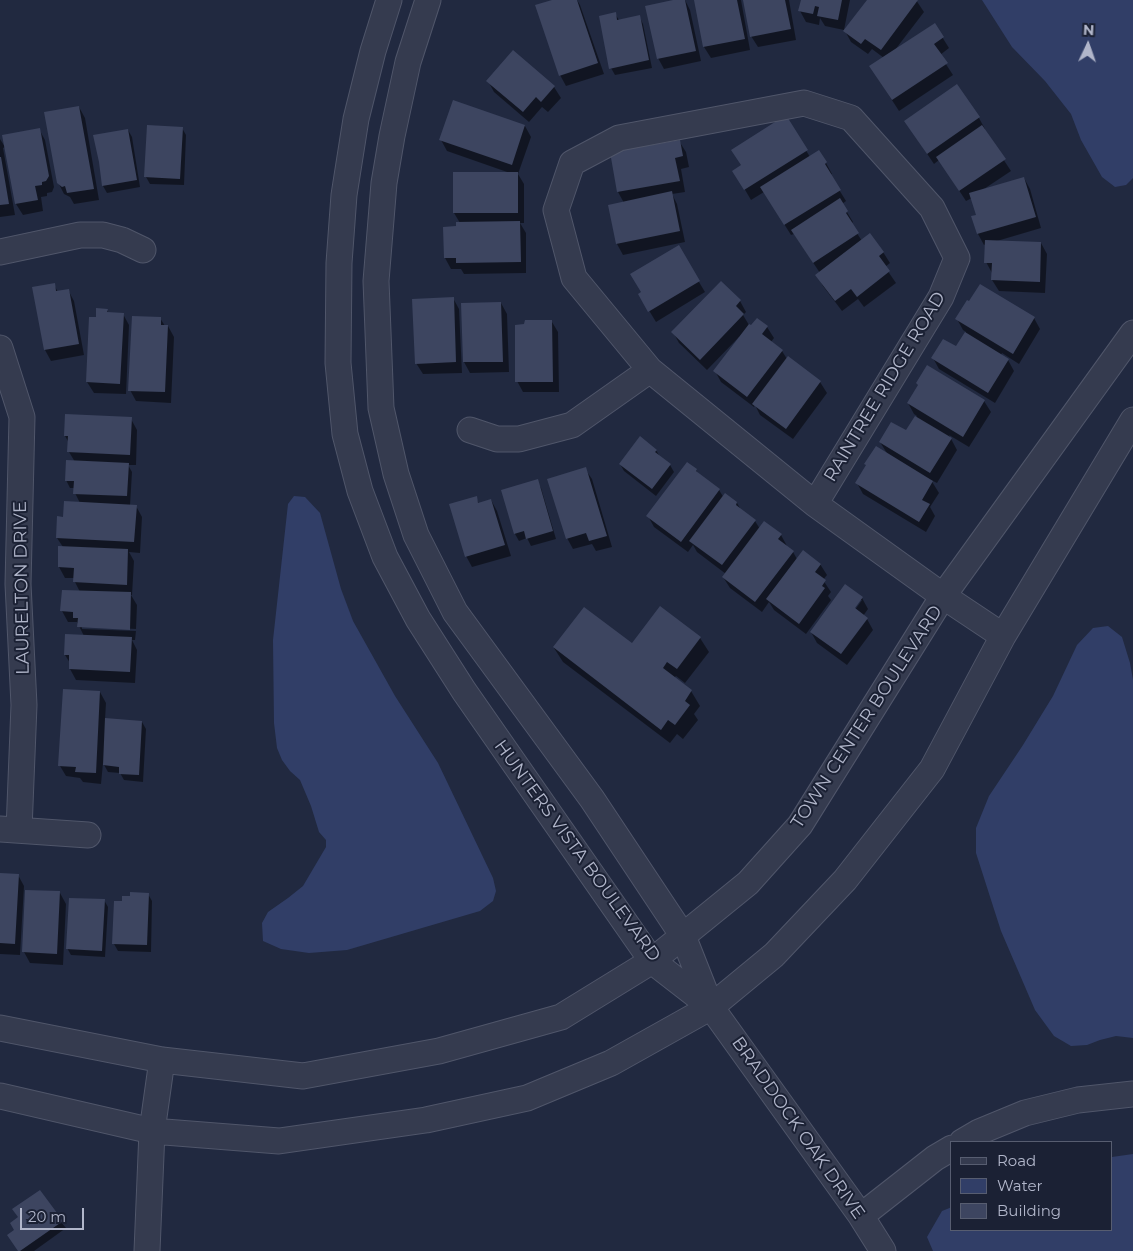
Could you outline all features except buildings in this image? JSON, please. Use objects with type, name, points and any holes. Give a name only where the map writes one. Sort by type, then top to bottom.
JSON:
[{"type":"street","name":"HUNTERS VISTA BOULEVARD","points":[[389,0],[373,51],[356,119],[344,196],[339,263],[338,363],[345,434],[360,491],[385,557],[418,619],[464,691],[652,961],[711,1007]]},
{"type":"street","name":"HUNTERS VISTA BOULEVARD","points":[[428,0],[408,62],[392,136],[384,184],[376,281],[381,408],[396,474],[416,534],[454,612],[592,799],[682,936],[711,1007]]},
{"type":"street","name":"RAINTREE RIDGE ROAD","points":[[815,504],[941,297],[957,258],[932,208],[851,118],[804,102],[619,138],[572,162],[556,210],[574,278],[650,370],[815,504],[943,596],[1003,636]]},
{"type":"street","points":[[0,252],[80,235],[103,235],[122,240],[142,250]]},
{"type":"street","name":"TOWN CENTER BOULEVARD","points":[[0,1028],[162,1060],[303,1076],[439,1051],[561,1017],[652,961],[748,883],[800,825],[943,596],[1133,333]]},
{"type":"street","name":"LAURELTON DRIVE","points":[[0,348],[22,417],[18,584],[24,705],[10,830]]},
{"type":"street","points":[[470,430],[497,439],[519,439],[572,425],[650,370]]},
{"type":"street","points":[[0,1096],[152,1131],[279,1141],[426,1120],[527,1098],[611,1063],[711,1007],[774,955],[845,880],[932,769],[1003,636],[1133,420]]},
{"type":"street","points":[[10,830],[88,835]]},
{"type":"street","name":"BRADDOCK OAK DRIVE","points":[[711,1007],[861,1216],[883,1251]]},
{"type":"street","points":[[147,1251],[152,1131],[162,1060]]},
{"type":"street","points":[[964,1141],[978,1132],[1025,1112],[1078,1100],[1133,1094]]},
{"type":"street","points":[[861,1216],[935,1158],[950,1149]]},
{"type":"water","points":[[982,0],[1133,0],[1133,178],[1126,185],[1115,187],[1102,177],[1081,140],[1071,114],[1045,81],[1012,47]]},
{"type":"water","points":[[294,496],[305,497],[320,513],[341,589],[353,621],[395,696],[438,763],[493,878],[496,891],[493,901],[480,911],[347,950],[309,953],[281,949],[263,941],[262,923],[268,912],[303,886],[326,847],[326,840],[319,832],[300,780],[282,760],[277,748],[274,723],[273,640],[288,504]]},
{"type":"water","points":[[1108,626],[1122,637],[1133,680],[1133,1038],[1116,1036],[1087,1045],[1071,1046],[1054,1036],[1035,1010],[1001,931],[976,853],[976,828],[989,796],[1053,696],[1077,645],[1093,628]]},
{"type":"water","points":[[1133,1154],[1133,1251],[933,1251],[927,1237],[942,1211],[950,1208],[950,1231],[1113,1231],[1113,1157]]}]
